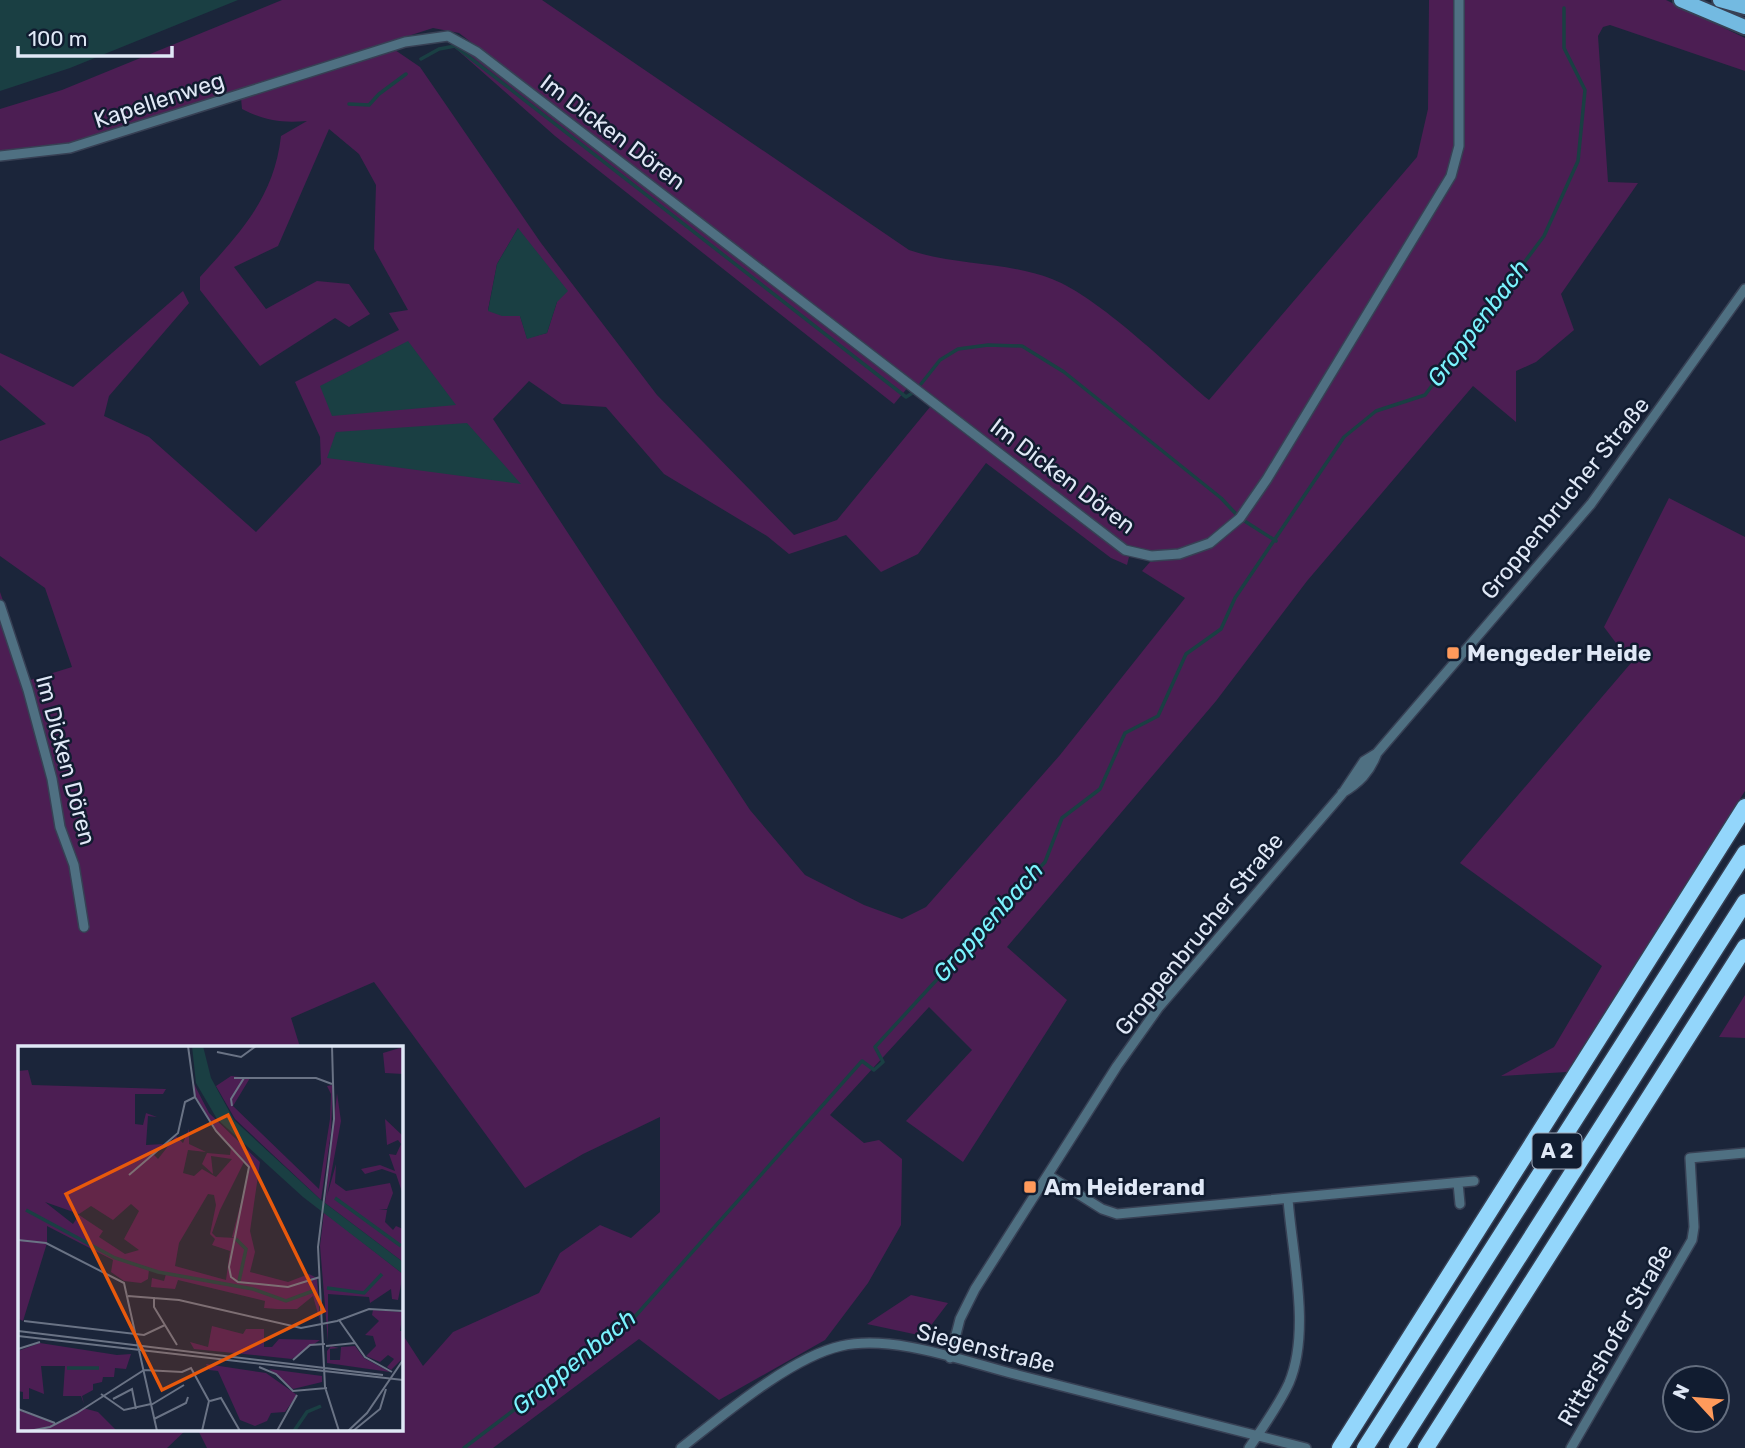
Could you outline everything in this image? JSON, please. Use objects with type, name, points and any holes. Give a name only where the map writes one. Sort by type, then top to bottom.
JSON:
[{"type":"highway","points":[[1341,1446],[1745,807]]},
{"type":"highway","name":"A 2","points":[[1365,1448],[1745,852]]},
{"type":"highway","name":"A 2","points":[[1397,1448],[1745,902]]},
{"type":"highway","points":[[1426,1448],[1745,947]]},
{"type":"main road","points":[[1681,0],[1745,27]]},
{"type":"main road","points":[[1720,0],[1745,7]]},
{"type":"street","name":"Im Dicken Dören","points":[[448,36],[488,60],[958,420],[1097,531],[1125,550],[1151,556],[1195,551],[1210,543],[1240,518],[1274,467],[1451,176],[1459,146],[1459,0]]},
{"type":"street","name":"Kapellenweg","points":[[0,156],[69,148],[405,43],[448,36]]},
{"type":"street","name":"Groppenbrucher Straße","points":[[950,1358],[965,1306],[1158,1007],[1342,794],[1357,784],[1372,767],[1377,753],[1591,504],[1745,289]]},
{"type":"street","name":"Im Dicken Dören","points":[[0,605],[45,753],[60,827],[74,865],[84,927]]},
{"type":"street","name":"Rittershofer Straße","points":[[1571,1448],[1692,1240],[1694,1227],[1690,1158],[1745,1153]]},
{"type":"street","points":[[1048,1175],[1102,1209],[1117,1214],[1474,1181]]},
{"type":"street","points":[[1458,1183],[1460,1204]]},
{"type":"street","points":[[1249,1448],[1288,1383],[1297,1355],[1299,1323],[1288,1199]]},
{"type":"street","name":"Siegenstraße","points":[[681,1448],[745,1397],[810,1358],[839,1346],[870,1342],[888,1343],[950,1358],[1306,1448]]},
{"type":"shaded area","points":[[0,0],[238,0],[70,68],[0,91]]},
{"type":"shaded area","points":[[282,0],[542,0],[909,250],[944,259],[1035,273],[1071,288],[1112,316],[1209,400],[1417,157],[1428,109],[1429,0],[1666,0],[1745,38],[1745,71],[1610,25],[1603,27],[1598,36],[1608,182],[1638,183],[1561,294],[1574,330],[1536,362],[1516,371],[1516,422],[1473,386],[1307,581],[1216,701],[1007,947],[1067,1000],[963,1162],[906,1121],[972,1050],[929,1007],[830,1115],[864,1143],[879,1140],[902,1159],[901,1225],[868,1283],[825,1340],[719,1400],[639,1339],[493,1448],[207,1448],[198,1430],[402,1430],[402,1334],[423,1366],[453,1332],[539,1293],[560,1253],[600,1225],[631,1238],[660,1212],[660,1117],[583,1154],[525,1188],[374,982],[291,1018],[300,1046],[18,1046],[18,1430],[186,1430],[167,1448],[0,1448],[0,592],[30,680],[72,667],[45,588],[0,556],[0,441],[46,424],[0,385],[0,353],[73,387],[183,291],[189,303],[109,396],[104,416],[149,437],[256,532],[321,464],[320,437],[295,382],[399,330],[389,313],[408,310],[374,249],[376,185],[359,154],[329,129],[278,246],[234,267],[266,309],[317,281],[349,284],[370,314],[349,327],[335,318],[260,366],[200,290],[200,277],[229,245],[263,196],[277,158],[281,136],[307,121],[266,119],[242,109],[241,98],[395,50],[420,67],[541,243],[657,395],[794,535],[837,520],[930,407],[1073,516],[945,411],[948,407],[459,33],[433,28],[68,146],[0,153],[0,109],[62,90]],"holes":[[[518,228],[557,302],[547,333],[527,338],[520,316],[488,310],[497,264]],[[529,381],[562,404],[606,407],[664,474],[767,536],[789,554],[846,535],[881,572],[918,554],[986,463],[1111,558],[1127,565],[1129,557],[1095,534],[1116,547],[1136,553],[1168,554],[1199,544],[1241,517],[1244,520],[1223,538],[1201,550],[1150,562],[1142,571],[1185,598],[1060,755],[926,907],[902,919],[864,905],[805,875],[750,810],[493,419]]]},
{"type":"shaded area","points":[[457,43],[909,386],[894,404],[555,136],[454,47]]},
{"type":"shaded area","points":[[518,228],[568,291],[557,302],[547,333],[527,339],[520,316],[502,316],[488,311],[497,264]]},
{"type":"shaded area","points":[[408,341],[456,405],[332,416],[320,386]]},
{"type":"shaded area","points":[[467,423],[521,484],[327,458],[336,432]]},
{"type":"shaded area","points":[[1669,498],[1745,537],[1745,791],[1567,1072],[1501,1076],[1554,1047],[1602,966],[1460,863],[1631,663],[1604,627]]},
{"type":"shaded area","points":[[1745,995],[1745,1038],[1719,1037]]},
{"type":"shaded area","points":[[911,1295],[948,1303],[923,1336],[867,1324]]},
{"type":"waterway","name":"Groppenbach","points":[[464,1448],[631,1321],[862,1061],[874,1070],[883,1062],[875,1047],[1045,862],[1062,818],[1100,789],[1125,733],[1158,716],[1186,654],[1221,629],[1235,598],[1344,437],[1376,411],[1425,395],[1544,236],[1578,161],[1585,90],[1564,48],[1564,8]]},
{"type":"waterway","points":[[421,59],[439,49],[455,46],[906,397],[914,392]]},
{"type":"waterway","points":[[349,104],[369,105],[406,74]]},
{"type":"waterway","points":[[921,384],[940,360],[958,349],[988,345],[1022,346],[1064,372],[1221,498],[1237,515]]},
{"type":"waterway","points":[[1243,520],[1276,541]]},
{"type":"place","name":"Mengeder Heide","points":[[1453,653]]},
{"type":"place","name":"Am Heiderand","points":[[1030,1187]]}]
